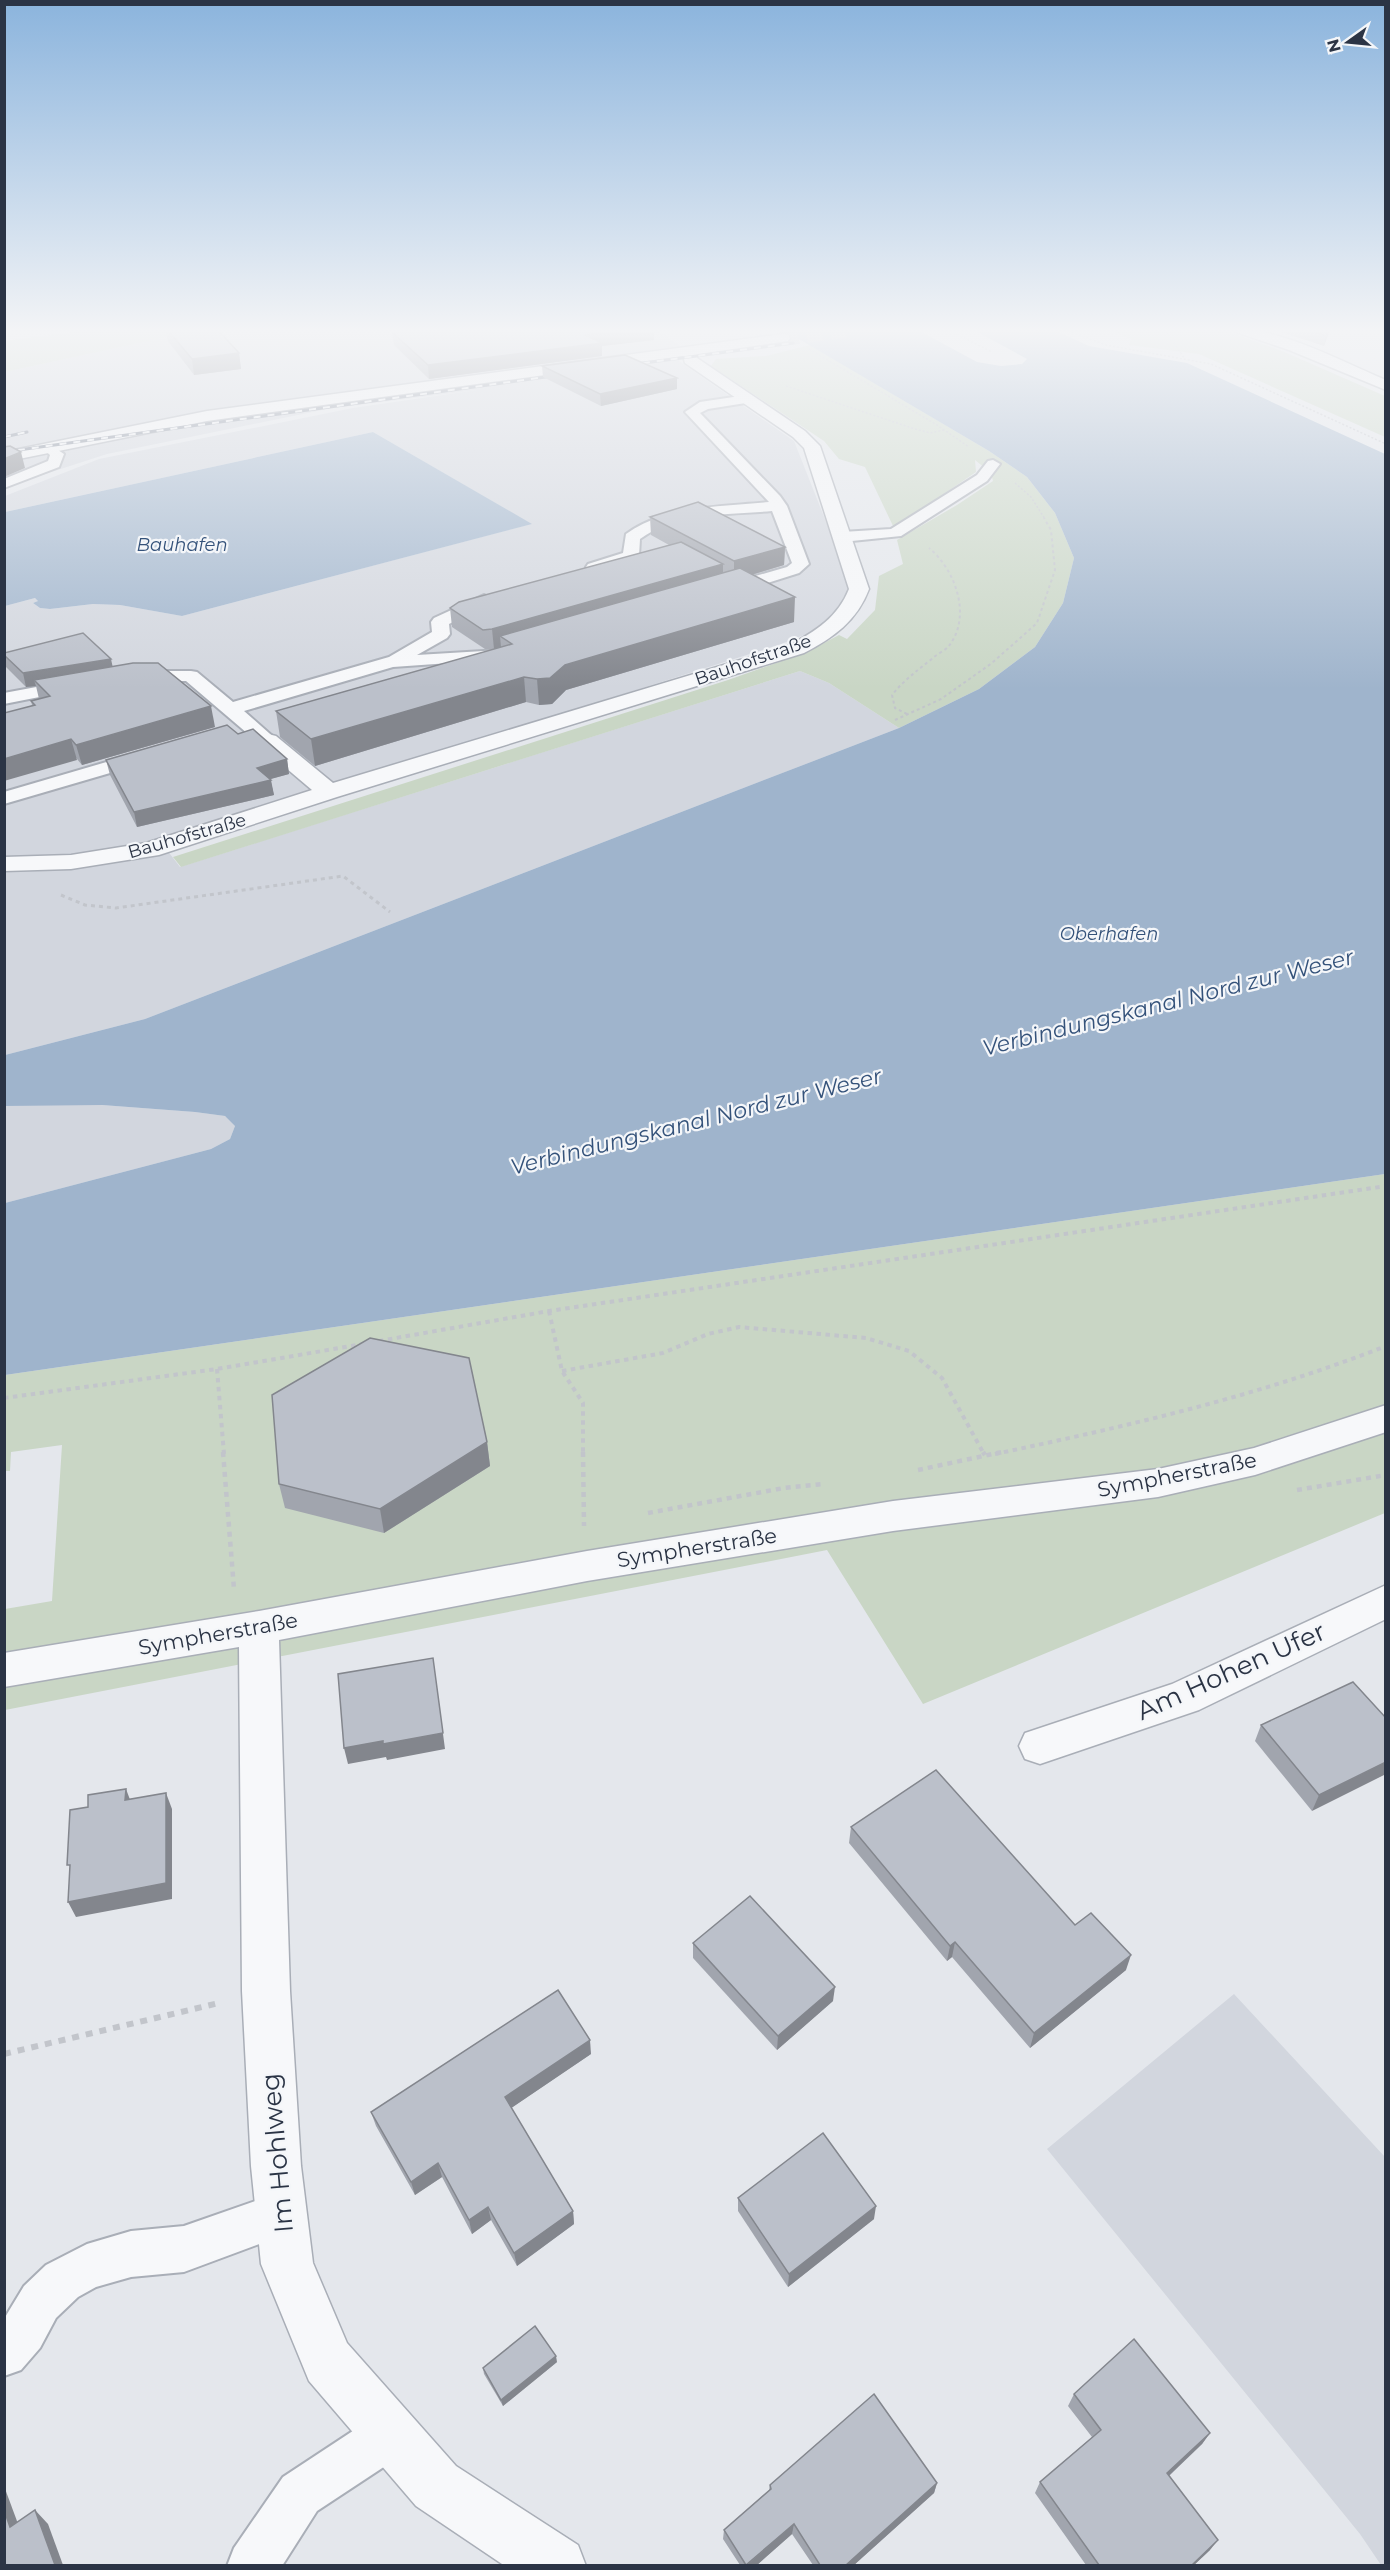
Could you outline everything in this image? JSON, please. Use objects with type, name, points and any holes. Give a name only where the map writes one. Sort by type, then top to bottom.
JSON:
[{"type":"street","points":[[4,457],[44,449]]},
{"type":"street","name":"Bauhofstraße","points":[[4,864],[71,862],[150,850],[806,644],[822,636],[855,604],[859,589],[813,449]]},
{"type":"street","points":[[268,741],[329,792]]},
{"type":"street","name":"Sympherstraße","points":[[4,1670],[249,1629],[587,1566],[893,1516],[1158,1483],[1255,1461],[1386,1418]]},
{"type":"street","name":"Am Hohen Ufer","points":[[1040,1746],[1184,1698],[1386,1601]]},
{"type":"street","name":"Im Hohlweg","points":[[249,1629],[276,2166],[287,2264],[328,2362],[436,2486],[557,2565]]},
{"type":"lane","points":[[4,484],[54,464],[57,454],[50,449]]},
{"type":"lane","points":[[701,597],[793,570],[801,564],[779,506],[726,449]]},
{"type":"lane","points":[[842,537],[895,533],[982,478],[993,464]]},
{"type":"lane","points":[[576,572],[631,556],[632,537],[651,525],[703,513],[779,506]]},
{"type":"lane","points":[[392,662],[441,634],[440,622],[499,594]]},
{"type":"lane","points":[[230,709],[392,662],[495,656],[518,650]]},
{"type":"lane","points":[[117,678],[191,676],[268,741]]},
{"type":"lane","points":[[4,699],[88,682]]},
{"type":"lane","points":[[227,732],[249,725]]},
{"type":"lane","points":[[4,798],[161,752]]},
{"type":"lane","points":[[4,2353],[24,2332],[40,2302],[62,2281],[87,2267],[131,2254],[184,2249],[281,2214]]},
{"type":"lane","points":[[252,2565],[300,2494],[391,2434]]},
{"type":"path","points":[[895,720],[941,699],[992,663],[1036,623],[1055,570],[1051,530],[1030,497],[993,464],[971,449]]},
{"type":"path","points":[[895,533],[936,552],[950,570],[955,583],[959,615],[948,646],[901,683],[892,695],[895,708],[908,714]]},
{"type":"path","points":[[58,893],[71,901],[85,905],[116,908],[343,876],[390,912]]},
{"type":"path","points":[[377,1341],[549,1311],[1386,1186]]},
{"type":"path","points":[[549,1311],[562,1371],[584,1403],[584,1525],[587,1566]]},
{"type":"path","points":[[562,1371],[663,1353],[708,1334],[738,1327],[866,1338],[909,1351],[942,1378],[985,1455]]},
{"type":"path","points":[[4,1398],[217,1369],[366,1343]]},
{"type":"path","points":[[910,1472],[1230,1401],[1341,1365],[1386,1346]]},
{"type":"path","points":[[217,1369],[249,1629]]},
{"type":"path","points":[[642,1514],[784,1488],[831,1484]]},
{"type":"path","points":[[572,1527],[596,1522]]},
{"type":"path","points":[[4,2054],[266,1991]]},
{"type":"shaded area","points":[[5,449],[132,449],[107,454],[5,487]]},
{"type":"shaded area","points":[[149,449],[295,449],[5,512],[5,496],[99,459]]},
{"type":"shaded area","points":[[402,449],[797,449],[842,562],[849,589],[845,603],[835,616],[809,633],[781,644],[160,841],[180,867],[800,671],[829,683],[899,728],[145,1019],[5,1055],[5,606],[35,598],[38,601],[33,603],[40,608],[93,604],[120,605],[182,616],[531,524]]},
{"type":"shaded area","points":[[102,1105],[195,1112],[225,1116],[235,1126],[230,1139],[211,1149],[5,1203],[5,1106]]},
{"type":"shaded area","points":[[1234,1994],[1385,2157],[1385,2565],[1381,2565],[1360,2534],[1047,2149]]},
{"type":"green space","points":[[831,449],[986,449],[1027,477],[1055,513],[1074,558],[1063,603],[1035,647],[979,689],[899,728],[829,683],[800,671],[181,867],[173,857],[728,680],[807,652],[839,635],[847,639],[875,610],[879,576],[903,564],[897,540],[993,481],[991,473],[975,460],[976,472],[894,528],[865,467],[839,459]]},
{"type":"green space","points":[[1385,1174],[1385,1513],[923,1704],[827,1550],[5,1710],[5,1609],[52,1601],[62,1445],[11,1452],[10,1471],[5,1471],[5,1375]]},
{"type":"water","name":"Bauhafen","points":[[295,449],[402,449],[532,524],[182,616],[120,605],[93,604],[40,608],[33,603],[38,601],[35,598],[5,606],[5,512]]},
{"type":"water","name":"Oberhafen","points":[[985,449],[1374,449],[1385,454],[1385,1174],[5,1375],[5,1203],[211,1149],[230,1139],[235,1126],[225,1116],[195,1112],[102,1105],[5,1106],[5,1055],[145,1019],[899,728],[979,689],[1035,647],[1063,603],[1074,558],[1055,513],[1027,477]]},
{"type":"building","points":[[4,449],[15,449],[21,452],[4,459]]},
{"type":"building","points":[[698,502],[785,547],[734,561],[650,517]]},
{"type":"building","points":[[681,542],[723,564],[492,629],[483,630],[450,608],[459,602]]},
{"type":"building","points":[[740,568],[795,597],[565,665],[550,678],[524,677],[311,739],[276,711],[512,644],[500,636]]},
{"type":"building","points":[[83,633],[111,659],[23,673],[4,655],[4,653]]},
{"type":"building","points":[[133,663],[158,663],[211,706],[76,745],[71,739],[4,759],[4,713],[35,705],[31,701],[50,696],[34,680]]},
{"type":"building","points":[[227,725],[238,734],[253,729],[287,759],[257,768],[271,780],[134,812],[106,760]]},
{"type":"building","points":[[370,1338],[469,1358],[487,1442],[380,1509],[279,1484],[272,1395]]},
{"type":"building","points":[[433,1658],[443,1733],[383,1744],[383,1741],[344,1748],[338,1674]]},
{"type":"building","points":[[1353,1682],[1386,1718],[1386,1762],[1319,1795],[1261,1725]]},
{"type":"building","points":[[936,1770],[1075,1925],[1091,1913],[1131,1955],[1034,2033],[955,1942],[950,1946],[851,1827]]},
{"type":"building","points":[[126,1789],[125,1800],[166,1793],[166,1883],[68,1902],[70,1865],[67,1865],[70,1810],[88,1807],[88,1795]]},
{"type":"building","points":[[750,1896],[835,1987],[778,2036],[693,1943]]},
{"type":"building","points":[[558,1990],[590,2040],[505,2097],[573,2211],[514,2253],[488,2207],[469,2220],[438,2163],[411,2182],[371,2112]]},
{"type":"building","points":[[823,2133],[876,2206],[789,2274],[738,2198]]},
{"type":"building","points":[[535,2326],[556,2356],[501,2400],[483,2368]]},
{"type":"building","points":[[1134,2339],[1210,2433],[1167,2473],[1218,2540],[1192,2565],[1099,2565],[1040,2482],[1101,2430],[1074,2394]]},
{"type":"building","points":[[874,2394],[937,2483],[846,2565],[820,2565],[794,2524],[746,2565],[724,2530],[771,2489],[770,2485]]},
{"type":"building","points":[[4,2510],[10,2527],[35,2510],[55,2565],[4,2565]]},
{"type":"railway","points":[[4,452],[26,449]]},
{"type":"water label","name":"Verbindungskanal Nord zur Weser","points":[[1168,1002]]},
{"type":"water label","name":"Verbindungskanal Nord zur Weser","points":[[696,1121]]}]
